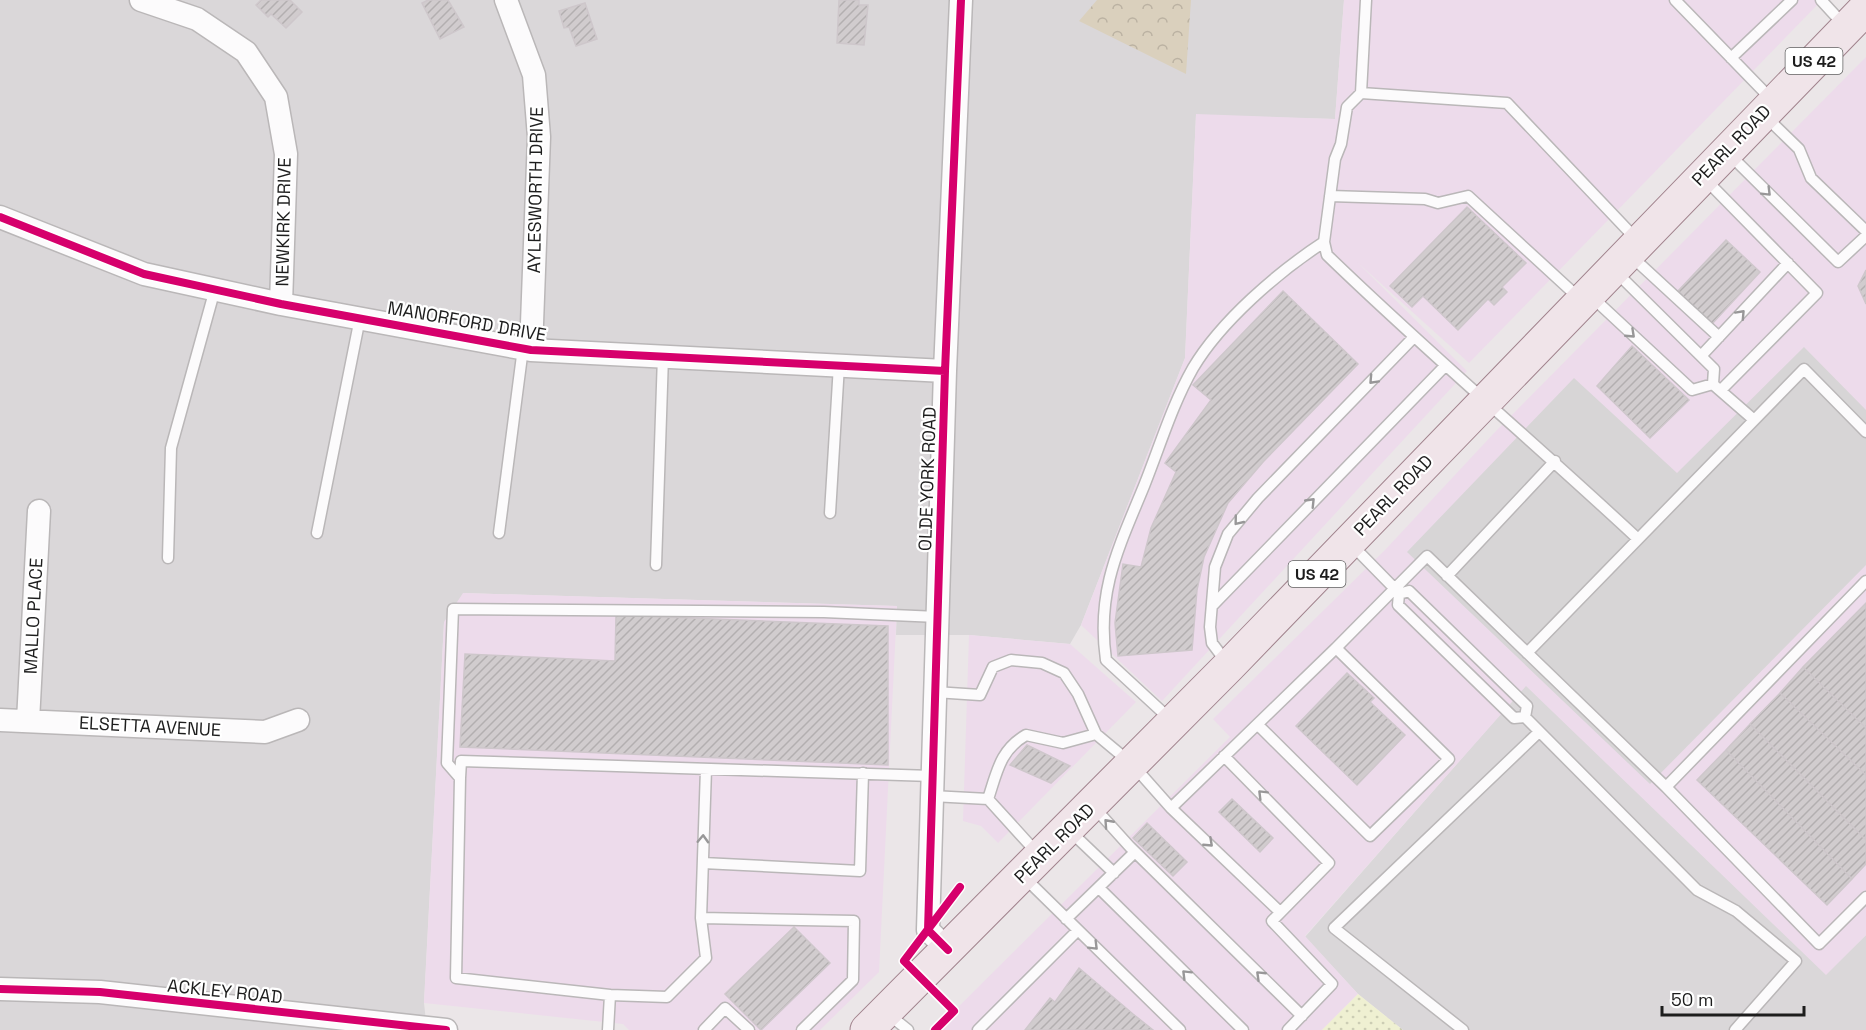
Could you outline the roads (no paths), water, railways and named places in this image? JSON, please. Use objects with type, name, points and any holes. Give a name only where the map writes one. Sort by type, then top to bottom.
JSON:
[{"type":"main road","name":"PEARL ROAD","points":[[887,1024],[948,950],[1229,666],[1858,11]]},
{"type":"street","name":"NEWKIRK DRIVE","points":[[141,0],[197,19],[246,52],[276,97],[286,154],[281,304]]},
{"type":"street","name":"AYLESWORTH DRIVE","points":[[506,0],[534,75],[538,138],[527,349]]},
{"type":"street","name":"OLDE YORK ROAD","points":[[948,950],[928,930],[945,371],[961,0]]},
{"type":"street","name":"MANORFORD DRIVE","points":[[0,217],[144,274],[281,304],[527,349],[945,371]]},
{"type":"street","name":"MALLO PLACE","points":[[28,721],[39,511]]},
{"type":"street","name":"ELSETTA AVENUE","points":[[0,720],[265,732],[298,720]]},
{"type":"street","name":"ACKLEY ROAD","points":[[0,989],[100,992],[446,1030]]},
{"type":"lane","points":[[1366,0],[1361,93],[1347,107],[1341,144],[1335,159],[1324,242],[1327,255],[1413,338],[1555,461],[1638,539]]},
{"type":"lane","points":[[1675,0],[1731,58],[1799,149],[1811,178],[1866,231]]},
{"type":"lane","points":[[1731,58],[1792,0]]},
{"type":"lane","points":[[1821,0],[1858,11]]},
{"type":"lane","points":[[1361,93],[1507,103],[1626,254],[1701,356],[1714,369],[1717,387],[1753,419]]},
{"type":"lane","points":[[1726,151],[1838,262],[1866,236]]},
{"type":"lane","points":[[1330,196],[1425,199],[1438,203],[1468,196],[1692,390],[1717,387],[1817,293],[1702,175]]},
{"type":"lane","points":[[1173,722],[1106,660],[1104,614],[1108,579],[1117,548],[1173,409],[1194,367],[1231,321],[1262,290],[1324,242]]},
{"type":"lane","points":[[1626,254],[1719,337]]},
{"type":"lane","points":[[1701,356],[1788,264]]},
{"type":"lane","points":[[168,558],[171,448],[214,289]]},
{"type":"lane","points":[[316,533],[360,318]]},
{"type":"lane","points":[[1229,666],[1212,643],[1210,635],[1215,567],[1228,534],[1413,338]]},
{"type":"lane","points":[[499,533],[527,349]]},
{"type":"lane","points":[[657,565],[663,356]]},
{"type":"lane","points":[[830,513],[839,365]]},
{"type":"lane","points":[[1213,605],[1445,366]]},
{"type":"lane","points":[[1527,653],[1804,369],[1866,432]]},
{"type":"lane","points":[[1447,576],[1555,461]]},
{"type":"lane","points":[[1348,542],[1397,591],[1398,605],[1514,718],[1525,717]]},
{"type":"lane","points":[[1171,808],[1397,591],[1427,556],[1666,787],[1819,944],[1866,897]]},
{"type":"lane","points":[[1666,787],[1866,581]]},
{"type":"lane","points":[[1397,591],[1409,591],[1527,706],[1525,717]]},
{"type":"lane","points":[[460,778],[447,763],[453,609],[824,612],[938,617]]},
{"type":"lane","points":[[1258,725],[1370,836],[1449,759],[1336,648]]},
{"type":"lane","points":[[935,692],[980,695],[993,667],[1011,660],[1042,663],[1064,674],[1078,694],[1096,734],[1132,764],[1171,808],[1280,912]]},
{"type":"lane","points":[[1525,717],[1697,890],[1736,911],[1796,961],[1735,1030]]},
{"type":"lane","points":[[1462,1030],[1334,928],[1539,732]]},
{"type":"lane","points":[[988,799],[1002,758],[1011,744],[1026,735],[1063,743],[1096,734]]},
{"type":"lane","points":[[1224,756],[1329,863],[1272,921],[1332,984],[1288,1030]]},
{"type":"lane","points":[[706,769],[701,918],[706,958],[667,997],[610,995],[456,978],[461,761],[863,773],[988,799],[1066,919],[1180,1030]]},
{"type":"lane","points":[[703,863],[860,871],[863,773]]},
{"type":"lane","points":[[1092,805],[1135,852],[1302,1016]]},
{"type":"lane","points":[[1068,829],[1114,873]]},
{"type":"lane","points":[[1066,919],[1100,889],[1135,852]]},
{"type":"lane","points":[[1100,889],[1243,1030]]},
{"type":"lane","points":[[701,918],[854,921],[853,980],[802,1030]]},
{"type":"lane","points":[[978,1030],[1078,930]]},
{"type":"lane","points":[[608,1030],[610,995]]},
{"type":"lane","points":[[704,1030],[725,1008],[749,1030]]}]
